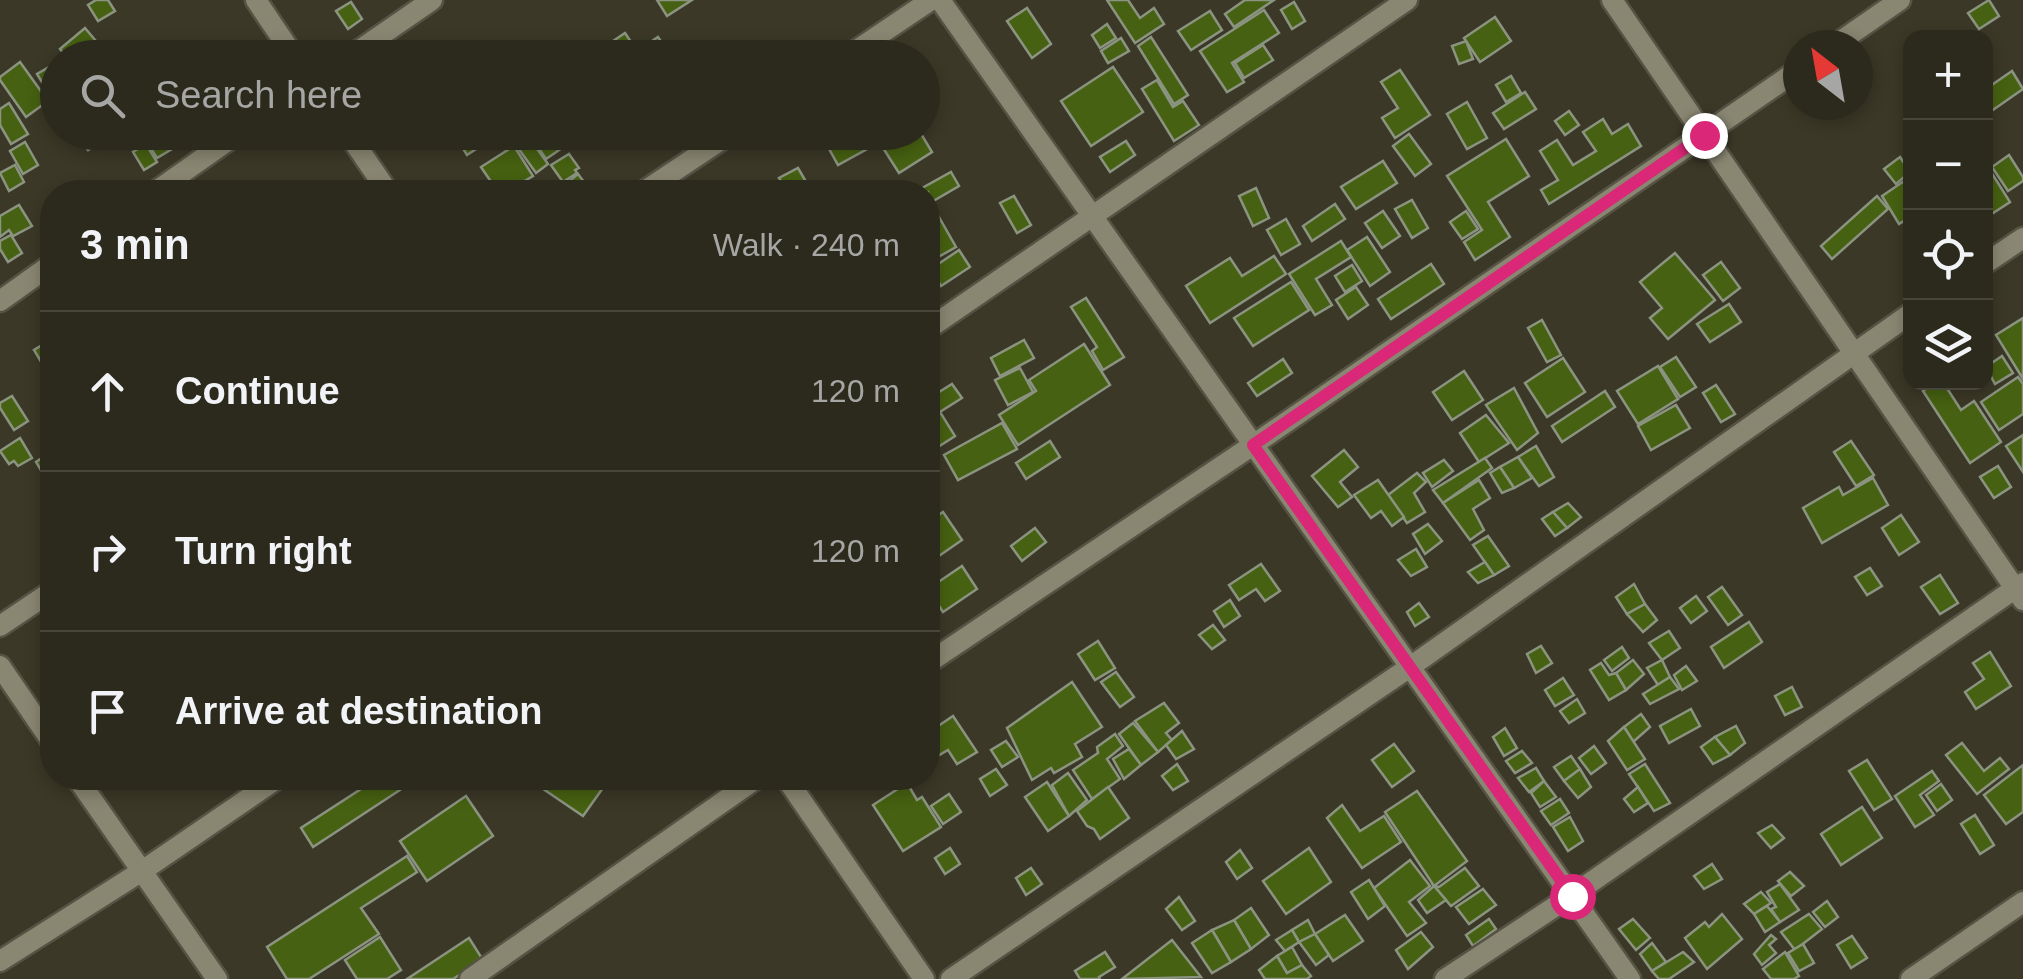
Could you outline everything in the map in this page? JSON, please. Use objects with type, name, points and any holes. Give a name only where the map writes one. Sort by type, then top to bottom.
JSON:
[{"type":"street","points":[[256,0],[284,40]]},
{"type":"street","points":[[374,40],[432,0]]},
{"type":"street","points":[[872,40],[931,0]]},
{"type":"street","points":[[940,0],[1630,979]]},
{"type":"street","points":[[940,322],[1407,0]]},
{"type":"street","points":[[1446,979],[2020,591],[1612,0]]},
{"type":"street","points":[[1856,30],[1900,0]]},
{"type":"street","points":[[940,655],[1783,80]]},
{"type":"street","points":[[172,180],[214,150]]},
{"type":"street","points":[[359,150],[380,180]]},
{"type":"street","points":[[661,180],[706,150]]},
{"type":"street","points":[[1993,258],[2023,238]]},
{"type":"street","points":[[0,301],[40,273]]},
{"type":"street","points":[[951,979],[1410,667],[1903,319]]},
{"type":"street","points":[[0,626],[40,599]]},
{"type":"street","points":[[0,666],[40,724]]},
{"type":"street","points":[[85,790],[217,979]]},
{"type":"street","points":[[0,961],[260,790]]},
{"type":"street","points":[[470,979],[740,790]]},
{"type":"street","points":[[794,790],[924,979]]},
{"type":"street","points":[[1911,979],[2023,902]]},
{"type":"building","points":[[108,0],[115,11],[98,21],[88,5]]},
{"type":"building","points":[[657,0],[692,0],[667,16]]},
{"type":"building","points":[[1107,0],[1128,0],[1140,18],[1154,8],[1164,24],[1135,43]]},
{"type":"building","points":[[1245,0],[1274,0],[1234,27],[1225,14]]},
{"type":"building","points":[[1989,0],[1999,16],[1979,29],[1968,13]]},
{"type":"building","points":[[351,2],[362,19],[348,29],[336,11]]},
{"type":"building","points":[[1294,2],[1305,21],[1292,29],[1281,10]]},
{"type":"building","points":[[1027,8],[1051,44],[1032,58],[1007,21]]},
{"type":"building","points":[[1264,10],[1279,33],[1232,63],[1244,82],[1227,92],[1200,51]]},
{"type":"building","points":[[1210,11],[1222,30],[1191,50],[1178,31]]},
{"type":"building","points":[[1495,17],[1511,41],[1480,62],[1464,38]]},
{"type":"building","points":[[1107,24],[1116,38],[1100,48],[1092,35]]},
{"type":"building","points":[[85,28],[95,40],[71,40]]},
{"type":"building","points":[[1151,37],[1188,95],[1174,104],[1138,46]]},
{"type":"building","points":[[1121,38],[1129,51],[1108,63],[1101,51]]},
{"type":"building","points":[[1466,41],[1473,59],[1459,64],[1452,46]]},
{"type":"building","points":[[1263,45],[1273,60],[1244,78],[1235,63]]},
{"type":"building","points":[[20,62],[40,90],[40,107],[26,117],[0,77]]},
{"type":"building","points":[[1113,67],[1143,112],[1091,146],[1061,101]]},
{"type":"building","points":[[1400,70],[1430,115],[1395,138],[1382,118],[1398,108],[1381,82]]},
{"type":"building","points":[[2012,71],[2023,89],[1993,110],[1993,84]]},
{"type":"building","points":[[1511,76],[1521,93],[1506,102],[1496,85]]},
{"type":"building","points":[[1157,80],[1173,107],[1183,101],[1199,125],[1174,141],[1142,89]]},
{"type":"building","points":[[1525,92],[1536,109],[1504,129],[1493,113]]},
{"type":"building","points":[[1467,102],[1487,138],[1467,149],[1447,114]]},
{"type":"building","points":[[9,103],[28,134],[11,144],[0,125],[0,109]]},
{"type":"building","points":[[1569,111],[1579,125],[1565,135],[1555,121]]},
{"type":"building","points":[[1603,119],[1612,134],[1628,124],[1641,146],[1549,204],[1541,190],[1558,180],[1540,151],[1557,140],[1573,165],[1596,151],[1583,132]]},
{"type":"building","points":[[1409,134],[1431,164],[1415,176],[1393,146]]},
{"type":"building","points":[[1506,139],[1529,176],[1488,202],[1510,237],[1475,260],[1464,242],[1482,230],[1447,176]]},
{"type":"building","points":[[1126,141],[1135,155],[1110,172],[1100,157]]},
{"type":"building","points":[[25,142],[38,165],[23,174],[10,151]]},
{"type":"building","points":[[150,150],[157,162],[144,170],[133,152]]},
{"type":"building","points":[[152,150],[170,150],[157,158]]},
{"type":"building","points":[[508,150],[517,150],[533,176],[526,180],[490,180],[481,167]]},
{"type":"building","points":[[520,150],[538,150],[548,164],[536,173]]},
{"type":"building","points":[[540,150],[559,150],[546,159]]},
{"type":"building","points":[[830,150],[865,150],[838,165]]},
{"type":"building","points":[[884,150],[931,150],[932,152],[899,173]]},
{"type":"building","points":[[569,154],[579,168],[562,180],[551,165]]},
{"type":"building","points":[[2009,155],[2023,181],[2008,191],[1993,166]]},
{"type":"building","points":[[1900,157],[1903,178],[1896,184],[1884,169]]},
{"type":"building","points":[[1383,161],[1397,183],[1356,209],[1341,187]]},
{"type":"building","points":[[15,165],[24,182],[9,191],[0,173]]},
{"type":"building","points":[[798,168],[805,180],[780,180]]},
{"type":"building","points":[[951,172],[959,186],[940,197],[940,180],[937,180]]},
{"type":"building","points":[[1993,175],[2010,202],[1993,213]]},
{"type":"building","points":[[1903,182],[1903,221],[1899,224],[1882,196]]},
{"type":"building","points":[[1256,188],[1269,218],[1253,226],[1239,196]]},
{"type":"building","points":[[1014,196],[1031,225],[1017,233],[1000,203]]},
{"type":"building","points":[[1877,196],[1888,209],[1832,259],[1821,246]]},
{"type":"building","points":[[1412,200],[1428,228],[1412,238],[1395,209]]},
{"type":"building","points":[[1335,204],[1345,219],[1312,241],[1303,226]]},
{"type":"building","points":[[19,205],[32,226],[13,236],[9,230],[0,237],[0,216]]},
{"type":"building","points":[[1383,211],[1400,236],[1382,248],[1365,223]]},
{"type":"building","points":[[1466,211],[1478,229],[1462,239],[1450,222]]},
{"type":"building","points":[[940,219],[956,247],[940,256]]},
{"type":"building","points":[[1286,219],[1300,244],[1281,255],[1267,230]]},
{"type":"building","points":[[11,235],[22,253],[8,262],[0,241]]},
{"type":"building","points":[[1367,237],[1390,272],[1370,286],[1347,250]]},
{"type":"building","points":[[1341,241],[1351,257],[1316,279],[1332,305],[1315,315],[1289,274]]},
{"type":"building","points":[[959,250],[970,267],[941,286],[940,263]]},
{"type":"building","points":[[1675,253],[1715,300],[1668,339],[1650,318],[1662,308],[1640,282]]},
{"type":"building","points":[[1274,256],[1286,274],[1210,323],[1186,286],[1230,258],[1242,276]]},
{"type":"building","points":[[1721,262],[1740,288],[1723,301],[1703,275]]},
{"type":"building","points":[[1431,264],[1444,284],[1391,319],[1378,299]]},
{"type":"building","points":[[1352,265],[1362,281],[1345,292],[1335,276]]},
{"type":"building","points":[[1291,282],[1309,310],[1253,346],[1234,318]]},
{"type":"building","points":[[1356,287],[1368,305],[1348,319],[1336,300]]},
{"type":"building","points":[[1086,298],[1124,357],[1103,370],[1092,351],[1097,347],[1071,307]]},
{"type":"building","points":[[1729,304],[1741,322],[1710,342],[1697,324]]},
{"type":"building","points":[[2023,318],[2023,379],[1996,335]]},
{"type":"building","points":[[1542,320],[1561,355],[1547,362],[1528,328]]},
{"type":"building","points":[[1024,340],[1034,358],[1000,376],[991,358]]},
{"type":"building","points":[[1084,344],[1110,385],[1018,445],[999,415],[1036,391],[1029,380]]},
{"type":"building","points":[[2002,356],[2013,373],[1995,384],[1993,362]]},
{"type":"building","points":[[1676,357],[1696,387],[1680,397],[1660,367]]},
{"type":"building","points":[[1563,358],[1585,392],[1547,417],[1525,383]]},
{"type":"building","points":[[1283,359],[1292,373],[1257,396],[1248,383]]},
{"type":"building","points":[[1658,366],[1678,399],[1638,424],[1617,391]]},
{"type":"building","points":[[1020,368],[1033,392],[1008,405],[995,380]]},
{"type":"building","points":[[1464,371],[1483,400],[1452,420],[1433,392]]},
{"type":"building","points":[[2018,377],[2023,384],[2023,414],[1999,430],[1981,402]]},
{"type":"building","points":[[952,384],[962,398],[940,412],[940,392]]},
{"type":"building","points":[[1716,385],[1735,414],[1721,422],[1703,393]]},
{"type":"building","points":[[1514,388],[1538,433],[1517,450],[1486,405]]},
{"type":"building","points":[[1948,390],[1961,410],[1974,401],[2001,442],[1970,463],[1923,391]]},
{"type":"building","points":[[1605,391],[1615,407],[1562,442],[1552,426]]},
{"type":"building","points":[[12,396],[28,421],[14,430],[0,408],[0,403]]},
{"type":"building","points":[[1676,405],[1690,428],[1651,450],[1638,426]]},
{"type":"building","points":[[940,412],[955,436],[940,446]]},
{"type":"building","points":[[1486,415],[1509,443],[1479,462],[1460,433]]},
{"type":"building","points":[[1002,423],[1017,449],[958,480],[944,455]]},
{"type":"building","points":[[2023,435],[2023,472],[2006,446]]},
{"type":"building","points":[[20,438],[32,458],[18,466],[14,461],[9,464],[0,451]]},
{"type":"building","points":[[1050,441],[1060,457],[1026,479],[1016,463]]},
{"type":"building","points":[[1851,441],[1874,475],[1856,486],[1834,452]]},
{"type":"building","points":[[1536,446],[1554,477],[1539,486],[1518,457]]},
{"type":"building","points":[[1344,450],[1358,467],[1340,482],[1352,497],[1338,507],[1312,476]]},
{"type":"building","points":[[1518,457],[1532,478],[1514,488],[1500,467]]},
{"type":"building","points":[[1485,458],[1492,468],[1443,503],[1433,490]]},
{"type":"building","points":[[1444,460],[1453,471],[1432,487],[1423,473]]},
{"type":"building","points":[[1998,466],[2011,487],[1994,498],[1980,477]]},
{"type":"building","points":[[1500,467],[1514,488],[1502,493],[1490,473]]},
{"type":"building","points":[[1417,473],[1426,482],[1414,493],[1425,512],[1407,523],[1388,495]]},
{"type":"building","points":[[1873,478],[1888,505],[1822,543],[1803,508],[1839,487],[1843,495]]},
{"type":"building","points":[[1378,480],[1404,517],[1392,526],[1381,511],[1371,518],[1354,495]]},
{"type":"building","points":[[1479,480],[1490,498],[1473,509],[1484,530],[1470,540],[1443,503]]},
{"type":"building","points":[[1568,503],[1581,517],[1567,528],[1553,512]]},
{"type":"building","points":[[943,512],[962,540],[940,555]]},
{"type":"building","points":[[1553,512],[1567,528],[1555,536],[1542,519]]},
{"type":"building","points":[[1901,515],[1919,542],[1899,555],[1882,528]]},
{"type":"building","points":[[1428,524],[1442,541],[1425,554],[1413,534]]},
{"type":"building","points":[[1035,528],[1046,542],[1022,561],[1011,546]]},
{"type":"building","points":[[1488,536],[1509,566],[1494,575],[1473,545]]},
{"type":"building","points":[[1416,549],[1427,567],[1411,576],[1398,560]]},
{"type":"building","points":[[1485,562],[1494,575],[1478,583],[1468,572]]},
{"type":"building","points":[[1261,564],[1280,591],[1265,601],[1256,589],[1239,600],[1229,585]]},
{"type":"building","points":[[962,566],[977,589],[943,612],[940,581]]},
{"type":"building","points":[[1870,568],[1882,586],[1867,595],[1855,577]]},
{"type":"building","points":[[1940,575],[1958,603],[1940,614],[1921,587]]},
{"type":"building","points":[[1634,584],[1645,604],[1627,614],[1616,597]]},
{"type":"building","points":[[1722,587],[1742,615],[1728,625],[1708,597]]},
{"type":"building","points":[[1696,596],[1707,611],[1691,623],[1680,608]]},
{"type":"building","points":[[1230,600],[1240,616],[1224,627],[1214,611]]},
{"type":"building","points":[[1419,603],[1429,617],[1415,626],[1407,612]]},
{"type":"building","points":[[1645,604],[1657,620],[1643,632],[1627,614]]},
{"type":"building","points":[[1749,622],[1762,642],[1724,668],[1711,647]]},
{"type":"building","points":[[1213,625],[1225,640],[1212,649],[1199,635]]},
{"type":"building","points":[[1669,631],[1680,648],[1662,660],[1649,643]]},
{"type":"building","points":[[1098,641],[1115,668],[1095,680],[1078,654]]},
{"type":"building","points":[[1541,646],[1552,663],[1536,673],[1527,654]]},
{"type":"building","points":[[1622,647],[1629,658],[1612,671],[1604,660]]},
{"type":"building","points":[[1990,652],[2011,686],[1976,709],[1965,692],[1984,679],[1973,663]]},
{"type":"building","points":[[1633,660],[1644,674],[1626,690],[1616,673]]},
{"type":"building","points":[[1662,660],[1670,677],[1658,685],[1647,668]]},
{"type":"building","points":[[1601,663],[1609,675],[1616,673],[1626,690],[1609,700],[1590,670]]},
{"type":"building","points":[[1686,666],[1697,681],[1682,690],[1674,675]]},
{"type":"building","points":[[1116,672],[1134,697],[1120,707],[1101,682]]},
{"type":"building","points":[[1670,677],[1679,689],[1650,704],[1643,694]]},
{"type":"building","points":[[1563,678],[1574,695],[1555,706],[1545,690]]},
{"type":"building","points":[[1072,682],[1102,727],[1075,744],[1082,757],[1032,780],[1007,728]]},
{"type":"building","points":[[1792,687],[1802,707],[1785,715],[1775,696]]},
{"type":"building","points":[[1577,699],[1585,713],[1569,723],[1560,711]]},
{"type":"building","points":[[1164,703],[1179,723],[1166,733],[1172,740],[1158,752],[1135,721]]},
{"type":"building","points":[[1691,709],[1700,726],[1669,743],[1660,726]]},
{"type":"building","points":[[1641,714],[1650,727],[1633,742],[1624,727]]},
{"type":"building","points":[[953,716],[977,752],[957,764],[948,750],[940,755],[940,725]]},
{"type":"building","points":[[1133,723],[1158,752],[1141,765],[1119,734]]},
{"type":"building","points":[[1736,726],[1745,743],[1730,755],[1715,737]]},
{"type":"building","points":[[1624,727],[1645,759],[1627,770],[1608,741]]},
{"type":"building","points":[[1505,728],[1517,748],[1504,756],[1493,737]]},
{"type":"building","points":[[1182,731],[1194,749],[1176,759],[1166,745]]},
{"type":"building","points":[[1115,734],[1123,746],[1107,759],[1120,779],[1092,799],[1073,770],[1098,753],[1097,747]]},
{"type":"building","points":[[1715,737],[1730,755],[1713,764],[1701,747]]},
{"type":"building","points":[[1006,741],[1018,757],[1002,767],[991,750]]},
{"type":"building","points":[[1962,743],[1984,771],[2000,758],[2009,769],[1977,794],[1946,755]]},
{"type":"building","points":[[1394,744],[1414,771],[1392,787],[1372,760]]},
{"type":"building","points":[[1594,746],[1606,763],[1591,774],[1579,758]]},
{"type":"building","points":[[1129,749],[1141,765],[1124,779],[1113,759]]},
{"type":"building","points":[[1522,751],[1532,763],[1515,773],[1506,761]]},
{"type":"building","points":[[1571,756],[1580,769],[1564,781],[1554,767]]},
{"type":"building","points":[[1867,760],[1892,799],[1874,810],[1849,771]]},
{"type":"building","points":[[1177,764],[1188,781],[1173,790],[1162,776]]},
{"type":"building","points":[[1645,764],[1670,803],[1654,811],[1629,774]]},
{"type":"building","points":[[2023,765],[2023,812],[2006,824],[1984,795]]},
{"type":"building","points":[[1536,768],[1544,781],[1529,792],[1518,778]]},
{"type":"building","points":[[996,769],[1007,785],[990,796],[980,779]]},
{"type":"building","points":[[1580,769],[1591,787],[1578,798],[1564,781]]},
{"type":"building","points":[[1932,771],[1939,781],[1920,795],[1934,815],[1915,827],[1895,796]]},
{"type":"building","points":[[1068,773],[1087,800],[1069,816],[1052,785]]},
{"type":"building","points":[[1544,781],[1556,797],[1540,807],[1531,793]]},
{"type":"building","points":[[1047,782],[1069,816],[1048,831],[1025,797]]},
{"type":"building","points":[[1941,784],[1952,800],[1937,811],[1926,795]]},
{"type":"building","points":[[1108,787],[1129,818],[1100,839],[1077,811]]},
{"type":"building","points":[[1638,787],[1648,803],[1634,812],[1624,799]]},
{"type":"building","points":[[360,790],[400,790],[313,847],[301,828]]},
{"type":"building","points":[[545,790],[601,790],[583,816]]},
{"type":"building","points":[[896,790],[911,790],[917,800],[922,797],[941,827],[903,851],[873,805]]},
{"type":"building","points":[[1417,791],[1467,861],[1434,886],[1385,812]]},
{"type":"building","points":[[949,794],[961,812],[943,824],[931,806]]},
{"type":"building","points":[[466,796],[493,836],[427,881],[400,841]]},
{"type":"building","points":[[1560,799],[1569,813],[1551,825],[1541,811]]},
{"type":"building","points":[[1342,805],[1360,831],[1384,816],[1401,842],[1362,868],[1327,818]]},
{"type":"building","points":[[1862,807],[1882,838],[1841,865],[1821,834]]},
{"type":"building","points":[[1975,815],[1994,845],[1980,854],[1961,824]]},
{"type":"building","points":[[1570,817],[1583,841],[1568,851],[1553,827]]},
{"type":"building","points":[[1772,825],[1784,838],[1771,848],[1758,833]]},
{"type":"building","points":[[950,848],[960,864],[945,874],[935,858]]},
{"type":"building","points":[[1309,848],[1331,882],[1286,914],[1263,881]]},
{"type":"building","points":[[1240,850],[1252,868],[1237,879],[1226,862]]},
{"type":"building","points":[[407,856],[417,872],[361,908],[379,934],[309,979],[287,979],[267,947]]},
{"type":"building","points":[[1410,860],[1430,886],[1409,902],[1426,923],[1407,936],[1374,888]]},
{"type":"building","points":[[1712,864],[1722,879],[1704,889],[1694,876]]},
{"type":"building","points":[[1031,868],[1042,884],[1026,895],[1016,878]]},
{"type":"building","points":[[1465,868],[1479,886],[1451,906],[1434,886],[1439,887]]},
{"type":"building","points":[[1790,872],[1804,886],[1791,896],[1778,881]]},
{"type":"building","points":[[1369,880],[1385,906],[1368,919],[1351,892]]},
{"type":"building","points":[[1780,884],[1799,910],[1780,922],[1771,909],[1776,907],[1767,892]]},
{"type":"building","points":[[1434,886],[1446,900],[1427,913],[1418,900]]},
{"type":"building","points":[[1483,889],[1496,905],[1469,924],[1456,907]]},
{"type":"building","points":[[1761,892],[1771,903],[1754,914],[1744,904]]},
{"type":"building","points":[[1179,897],[1195,921],[1182,930],[1166,909]]},
{"type":"building","points":[[1827,901],[1838,917],[1825,927],[1813,912]]},
{"type":"building","points":[[1767,906],[1780,922],[1765,932],[1754,914]]},
{"type":"building","points":[[1251,908],[1269,935],[1251,949],[1234,920]]},
{"type":"building","points":[[1722,914],[1742,939],[1707,969],[1685,938],[1705,922],[1709,927]]},
{"type":"building","points":[[1809,914],[1822,929],[1795,950],[1781,932]]},
{"type":"building","points":[[1345,915],[1363,941],[1333,961],[1315,934]]},
{"type":"building","points":[[1489,919],[1496,929],[1473,946],[1466,935]]},
{"type":"building","points":[[1633,919],[1650,938],[1636,950],[1619,929]]},
{"type":"building","points":[[1234,920],[1251,949],[1231,962],[1212,930]]},
{"type":"building","points":[[1308,920],[1315,934],[1299,942],[1292,930]]},
{"type":"building","points":[[1212,930],[1231,962],[1212,973],[1192,943]]},
{"type":"building","points":[[1292,930],[1299,942],[1285,951],[1276,940]]},
{"type":"building","points":[[1421,932],[1433,947],[1408,969],[1396,950]]},
{"type":"building","points":[[1315,934],[1329,955],[1316,965],[1299,942]]},
{"type":"building","points":[[1771,935],[1776,939],[1769,945],[1776,953],[1762,965],[1754,954]]},
{"type":"building","points":[[1852,936],[1867,958],[1851,968],[1837,945]]},
{"type":"building","points":[[380,937],[401,970],[387,979],[357,979],[345,960]]},
{"type":"building","points":[[469,938],[483,960],[453,979],[407,979]]},
{"type":"building","points":[[1172,940],[1201,977],[1122,979]]},
{"type":"building","points":[[1652,943],[1666,962],[1652,971],[1640,954]]},
{"type":"building","points":[[1803,944],[1814,963],[1799,971],[1788,953]]},
{"type":"building","points":[[1292,947],[1302,965],[1287,973],[1277,956]]},
{"type":"building","points":[[1105,952],[1115,967],[1100,979],[1080,979],[1075,971]]},
{"type":"building","points":[[1683,952],[1694,962],[1669,979],[1659,979],[1652,971]]},
{"type":"building","points":[[1785,952],[1799,976],[1771,979],[1763,969]]},
{"type":"building","points":[[1277,956],[1287,973],[1302,965],[1311,976],[1265,979],[1259,970]]},
{"type":"route","points":[[1572,896],[1253,445],[1704,135]]}]
